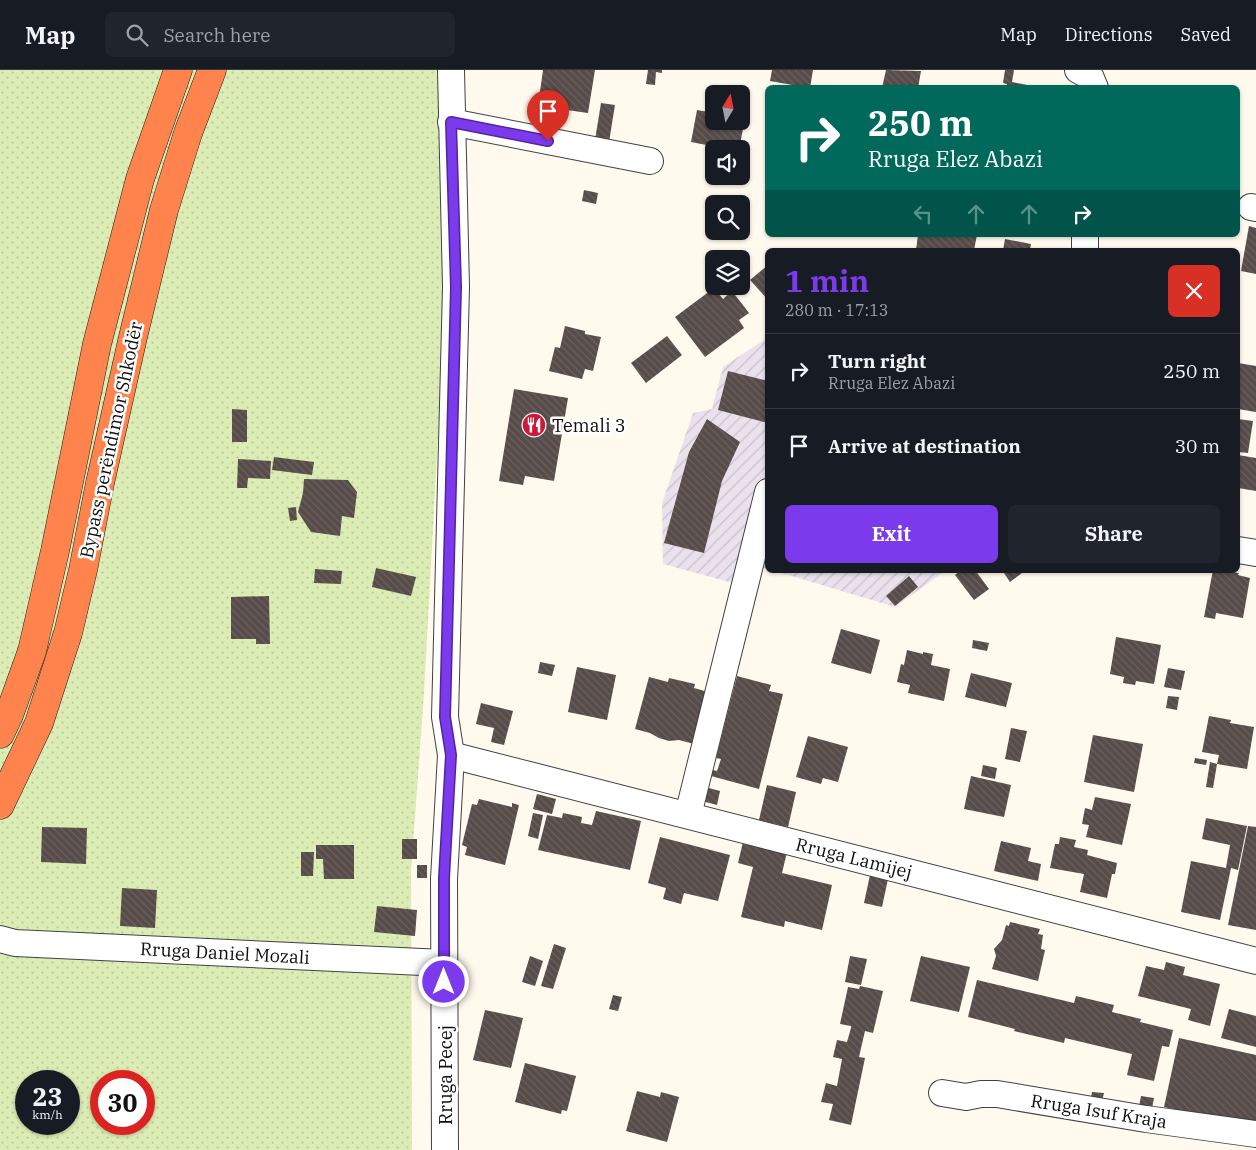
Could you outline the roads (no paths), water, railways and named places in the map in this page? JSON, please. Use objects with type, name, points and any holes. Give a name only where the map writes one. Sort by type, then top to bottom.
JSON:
[{"type":"highway","name":"Bypass perëndimor Shkodër","points":[[0,734],[9,715],[32,651],[55,551],[100,334],[140,179],[178,70]]},
{"type":"highway","name":"Bypass perëndimor Shkodër","points":[[0,805],[39,723],[68,633],[132,337],[164,210],[188,133],[212,70]]},
{"type":"street","name":"Rruga Pecej","points":[[445,1150],[444,878],[451,755],[445,717],[456,287],[451,70]]},
{"type":"street","points":[[1078,70],[1090,76],[1094,85]]},
{"type":"street","points":[[451,122],[650,161]]},
{"type":"street","points":[[688,815],[765,504]]},
{"type":"street","points":[[1240,550],[1256,553]]},
{"type":"street","name":"Rruga Lamijej","points":[[451,755],[1256,961]]},
{"type":"street","name":"Rruga Daniel Mozali","points":[[2,941],[444,963]]},
{"type":"street","name":"Rruga Isuf Kraja","points":[[942,1093],[966,1097],[981,1094],[997,1094],[1146,1119],[1256,1134]]},
{"type":"place","name":"Temali 3","points":[[534,425]]}]
